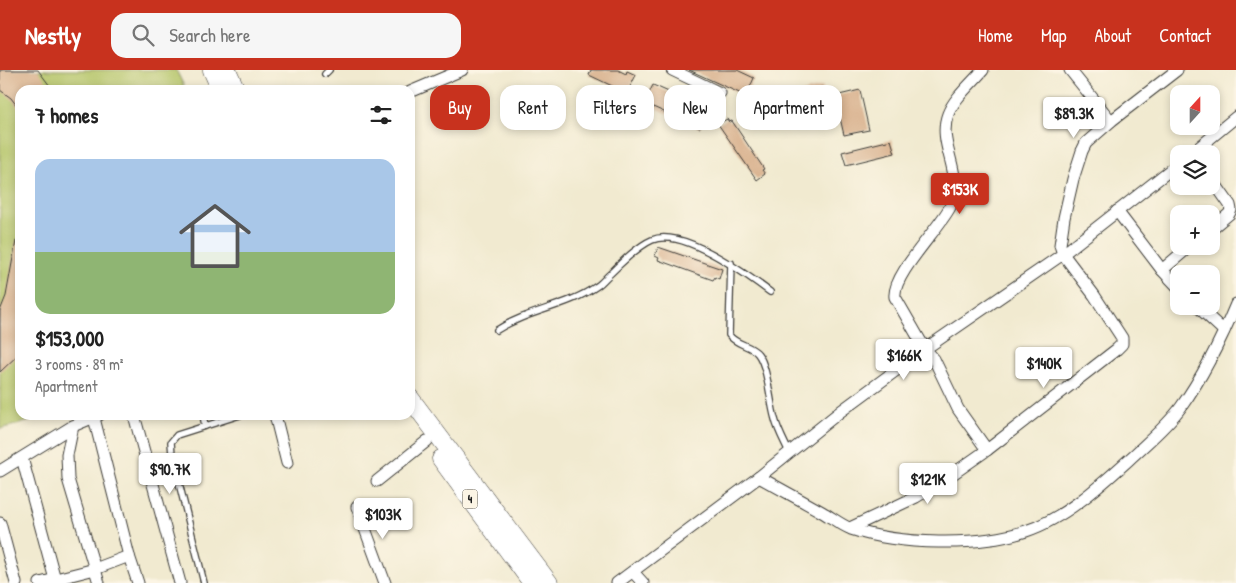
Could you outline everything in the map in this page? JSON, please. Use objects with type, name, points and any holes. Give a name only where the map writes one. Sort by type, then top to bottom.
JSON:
[{"type":"main road","points":[[212,70],[219,85]]},
{"type":"main road","points":[[227,70],[234,85]]},
{"type":"main road","points":[[415,405],[549,583]]},
{"type":"main road","name":"4","points":[[412,420],[532,583]]},
{"type":"street","points":[[415,90],[462,70]]},
{"type":"street","points":[[672,70],[703,85]]},
{"type":"street","points":[[983,70],[956,101],[948,113],[945,125],[944,133],[956,178],[950,207],[904,273],[894,293],[925,349],[937,366],[958,409],[987,450]]},
{"type":"street","points":[[1070,70],[1112,121]]},
{"type":"street","points":[[850,528],[916,497],[987,450],[1117,350],[1122,344],[1122,338],[1118,331],[1063,254],[1060,245],[1064,218],[1082,151],[1086,143],[1177,70]]},
{"type":"street","points":[[1203,145],[1236,117]]},
{"type":"street","points":[[617,583],[925,349],[1063,254],[1170,170]]},
{"type":"street","points":[[1220,191],[1230,205],[1231,210],[1220,221]]},
{"type":"street","points":[[1116,211],[1170,278]]},
{"type":"street","points":[[1162,270],[1180,255]]},
{"type":"street","points":[[759,477],[850,528],[883,536],[909,540],[955,542],[992,539],[1026,531],[1052,520],[1101,485],[1159,432],[1180,408],[1201,376],[1236,304]]},
{"type":"street","points":[[1206,315],[1224,332]]},
{"type":"street","points":[[0,471],[73,426],[87,420]]},
{"type":"street","points":[[98,420],[129,556],[138,583]]},
{"type":"street","points":[[135,420],[180,583]]},
{"type":"street","points":[[276,420],[287,463]]},
{"type":"street","points":[[73,426],[66,469],[99,583]]},
{"type":"street","points":[[377,480],[427,441]]},
{"type":"street","points":[[22,458],[55,581]]},
{"type":"street","points":[[356,507],[385,583]]},
{"type":"street","points":[[0,523],[16,583]]},
{"type":"street","points":[[40,583],[55,581],[95,569],[129,556]]},
{"type":"street","points":[[632,572],[643,583]]},
{"type":"lane","points":[[497,330],[520,317],[566,301],[598,286],[640,248],[651,240],[662,237],[676,238],[731,263],[770,292]]},
{"type":"lane","points":[[731,263],[729,336],[755,351],[763,363],[774,418],[778,431],[789,452]]},
{"type":"lane","points":[[204,420],[206,426]]},
{"type":"lane","points":[[204,583],[172,455],[171,442],[177,434],[225,420]]},
{"type":"green space","points":[[0,70],[176,70],[184,85],[15,85],[15,420],[34,420],[0,429]]},
{"type":"building","points":[[0,70],[38,70],[49,85],[15,85],[15,103],[0,90]]},
{"type":"building","points":[[591,70],[618,70],[626,74],[627,71],[636,75],[631,85],[610,85],[589,75]]},
{"type":"building","points":[[689,70],[737,70],[754,78],[751,85],[736,85],[736,91],[726,87],[726,85],[722,85]]},
{"type":"building","points":[[654,85],[664,90],[664,112],[654,107]]},
{"type":"building","points":[[860,90],[869,130],[844,135],[842,126],[842,94]]},
{"type":"building","points":[[726,120],[729,122],[732,121],[736,130],[738,130],[764,169],[762,170],[765,174],[757,180],[722,130],[726,130]]},
{"type":"building","points":[[891,140],[895,153],[846,165],[842,152]]},
{"type":"building","points":[[15,246],[15,358],[0,372],[0,311],[6,296]]},
{"type":"building","points":[[658,247],[722,269],[719,279],[715,277],[713,280],[658,260],[659,258],[655,256]]}]
